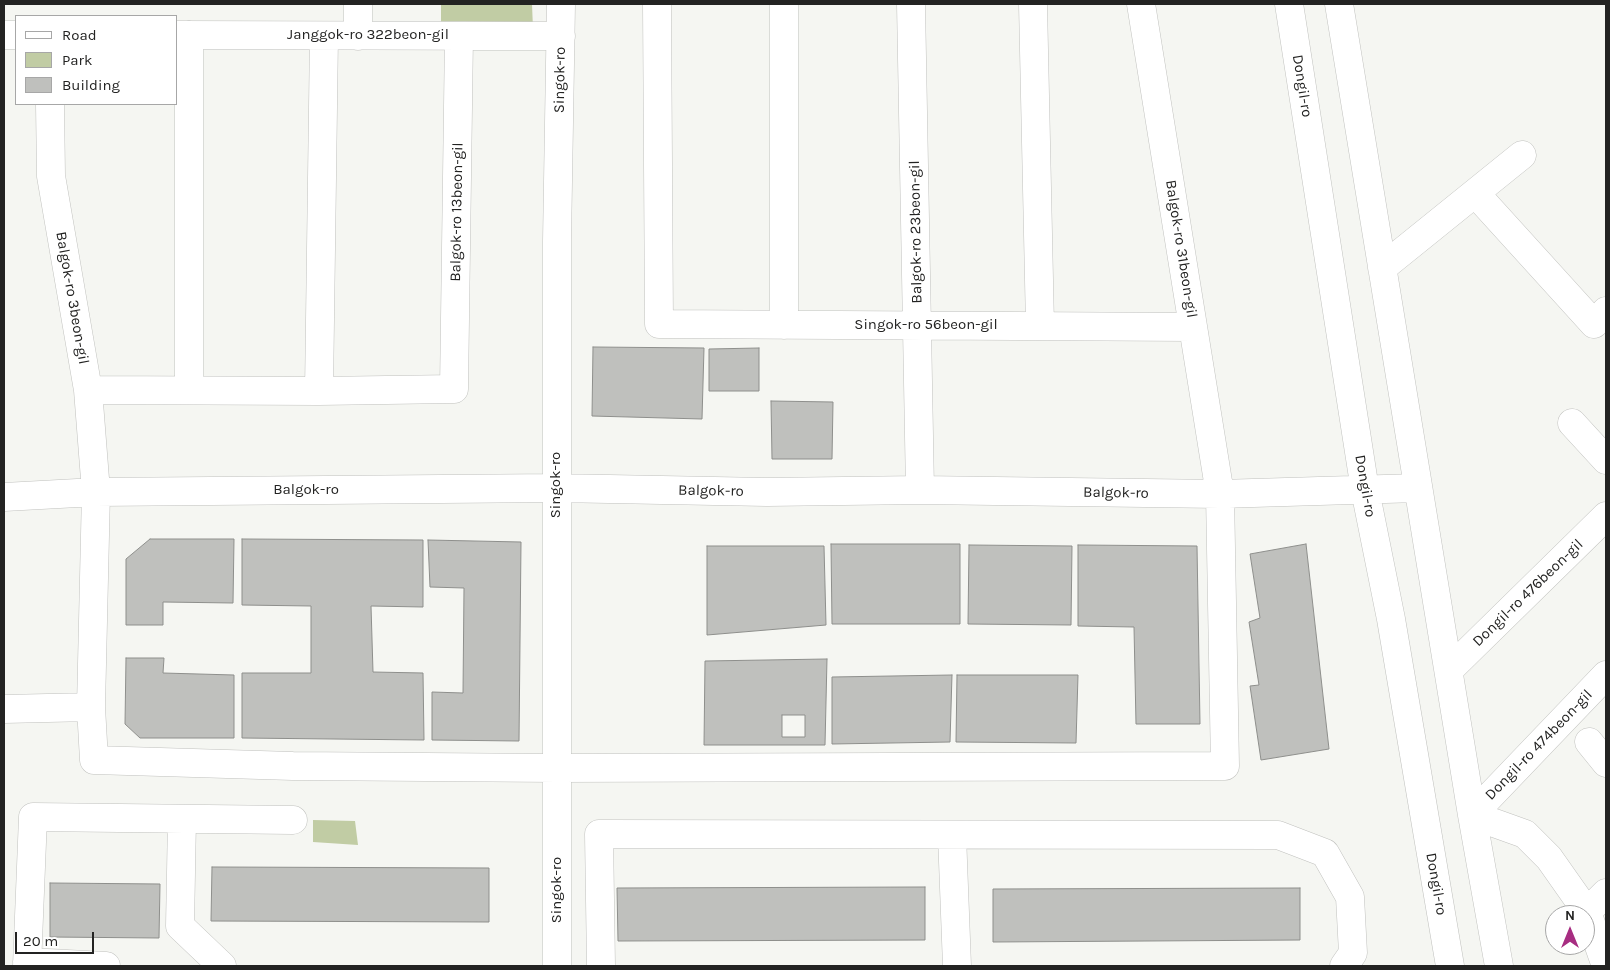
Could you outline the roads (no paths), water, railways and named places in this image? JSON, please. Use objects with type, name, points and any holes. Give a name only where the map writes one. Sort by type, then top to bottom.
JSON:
[{"type":"street","points":[[358,4],[358,36]]},
{"type":"street","name":"Singok-ro","points":[[557,966],[557,241],[561,4]]},
{"type":"street","name":"Singok-ro 56beon-gil","points":[[657,4],[659,324],[1193,327]]},
{"type":"street","points":[[784,4],[784,325]]},
{"type":"street","name":"Balgok-ro 23beon-gil","points":[[911,4],[920,490]]},
{"type":"street","points":[[1033,4],[1040,326]]},
{"type":"street","name":"Balgok-ro 31beon-gil","points":[[557,768],[1225,766],[1220,494],[1140,4]]},
{"type":"street","name":"Dongil-ro","points":[[1289,4],[1365,490],[1391,619],[1450,966]]},
{"type":"street","points":[[1339,4],[1472,815],[1499,966]]},
{"type":"street","points":[[183,35],[189,390]]},
{"type":"street","name":"Janggok-ro 322beon-gil","points":[[183,35],[560,36]]},
{"type":"street","points":[[88,390],[319,391],[324,36]]},
{"type":"street","name":"Balgok-ro 13beon-gil","points":[[319,391],[454,389],[460,36]]},
{"type":"street","name":"Balgok-ro 3beon-gil","points":[[50,105],[51,176],[88,390],[96,492],[91,707],[94,760],[293,766],[557,768]]},
{"type":"street","points":[[1382,268],[1522,155]]},
{"type":"street","points":[[1476,194],[1594,324],[1606,311]]},
{"type":"street","points":[[1572,423],[1606,460]]},
{"type":"street","name":"Balgok-ro","points":[[4,497],[96,492],[556,488],[767,492],[920,490],[1220,494],[1418,488]]},
{"type":"street","name":"Dongil-ro 476beon-gil","points":[[1449,670],[1606,516]]},
{"type":"street","name":"Dongil-ro 474beon-gil","points":[[1472,815],[1606,674]]},
{"type":"street","points":[[4,709],[91,707]]},
{"type":"street","points":[[1589,742],[1606,763]]},
{"type":"street","points":[[1472,815],[1526,834],[1549,858],[1582,905]]},
{"type":"street","points":[[106,966],[27,964],[33,817],[292,820]]},
{"type":"street","points":[[182,819],[180,926],[222,966]]},
{"type":"street","points":[[600,966],[599,834],[1278,835],[1325,853],[1350,897],[1353,953],[1344,966]]},
{"type":"street","points":[[952,835],[958,966]]},
{"type":"street","points":[[1594,905],[1606,893]]},
{"type":"street","points":[[1595,935],[1606,966]]}]
